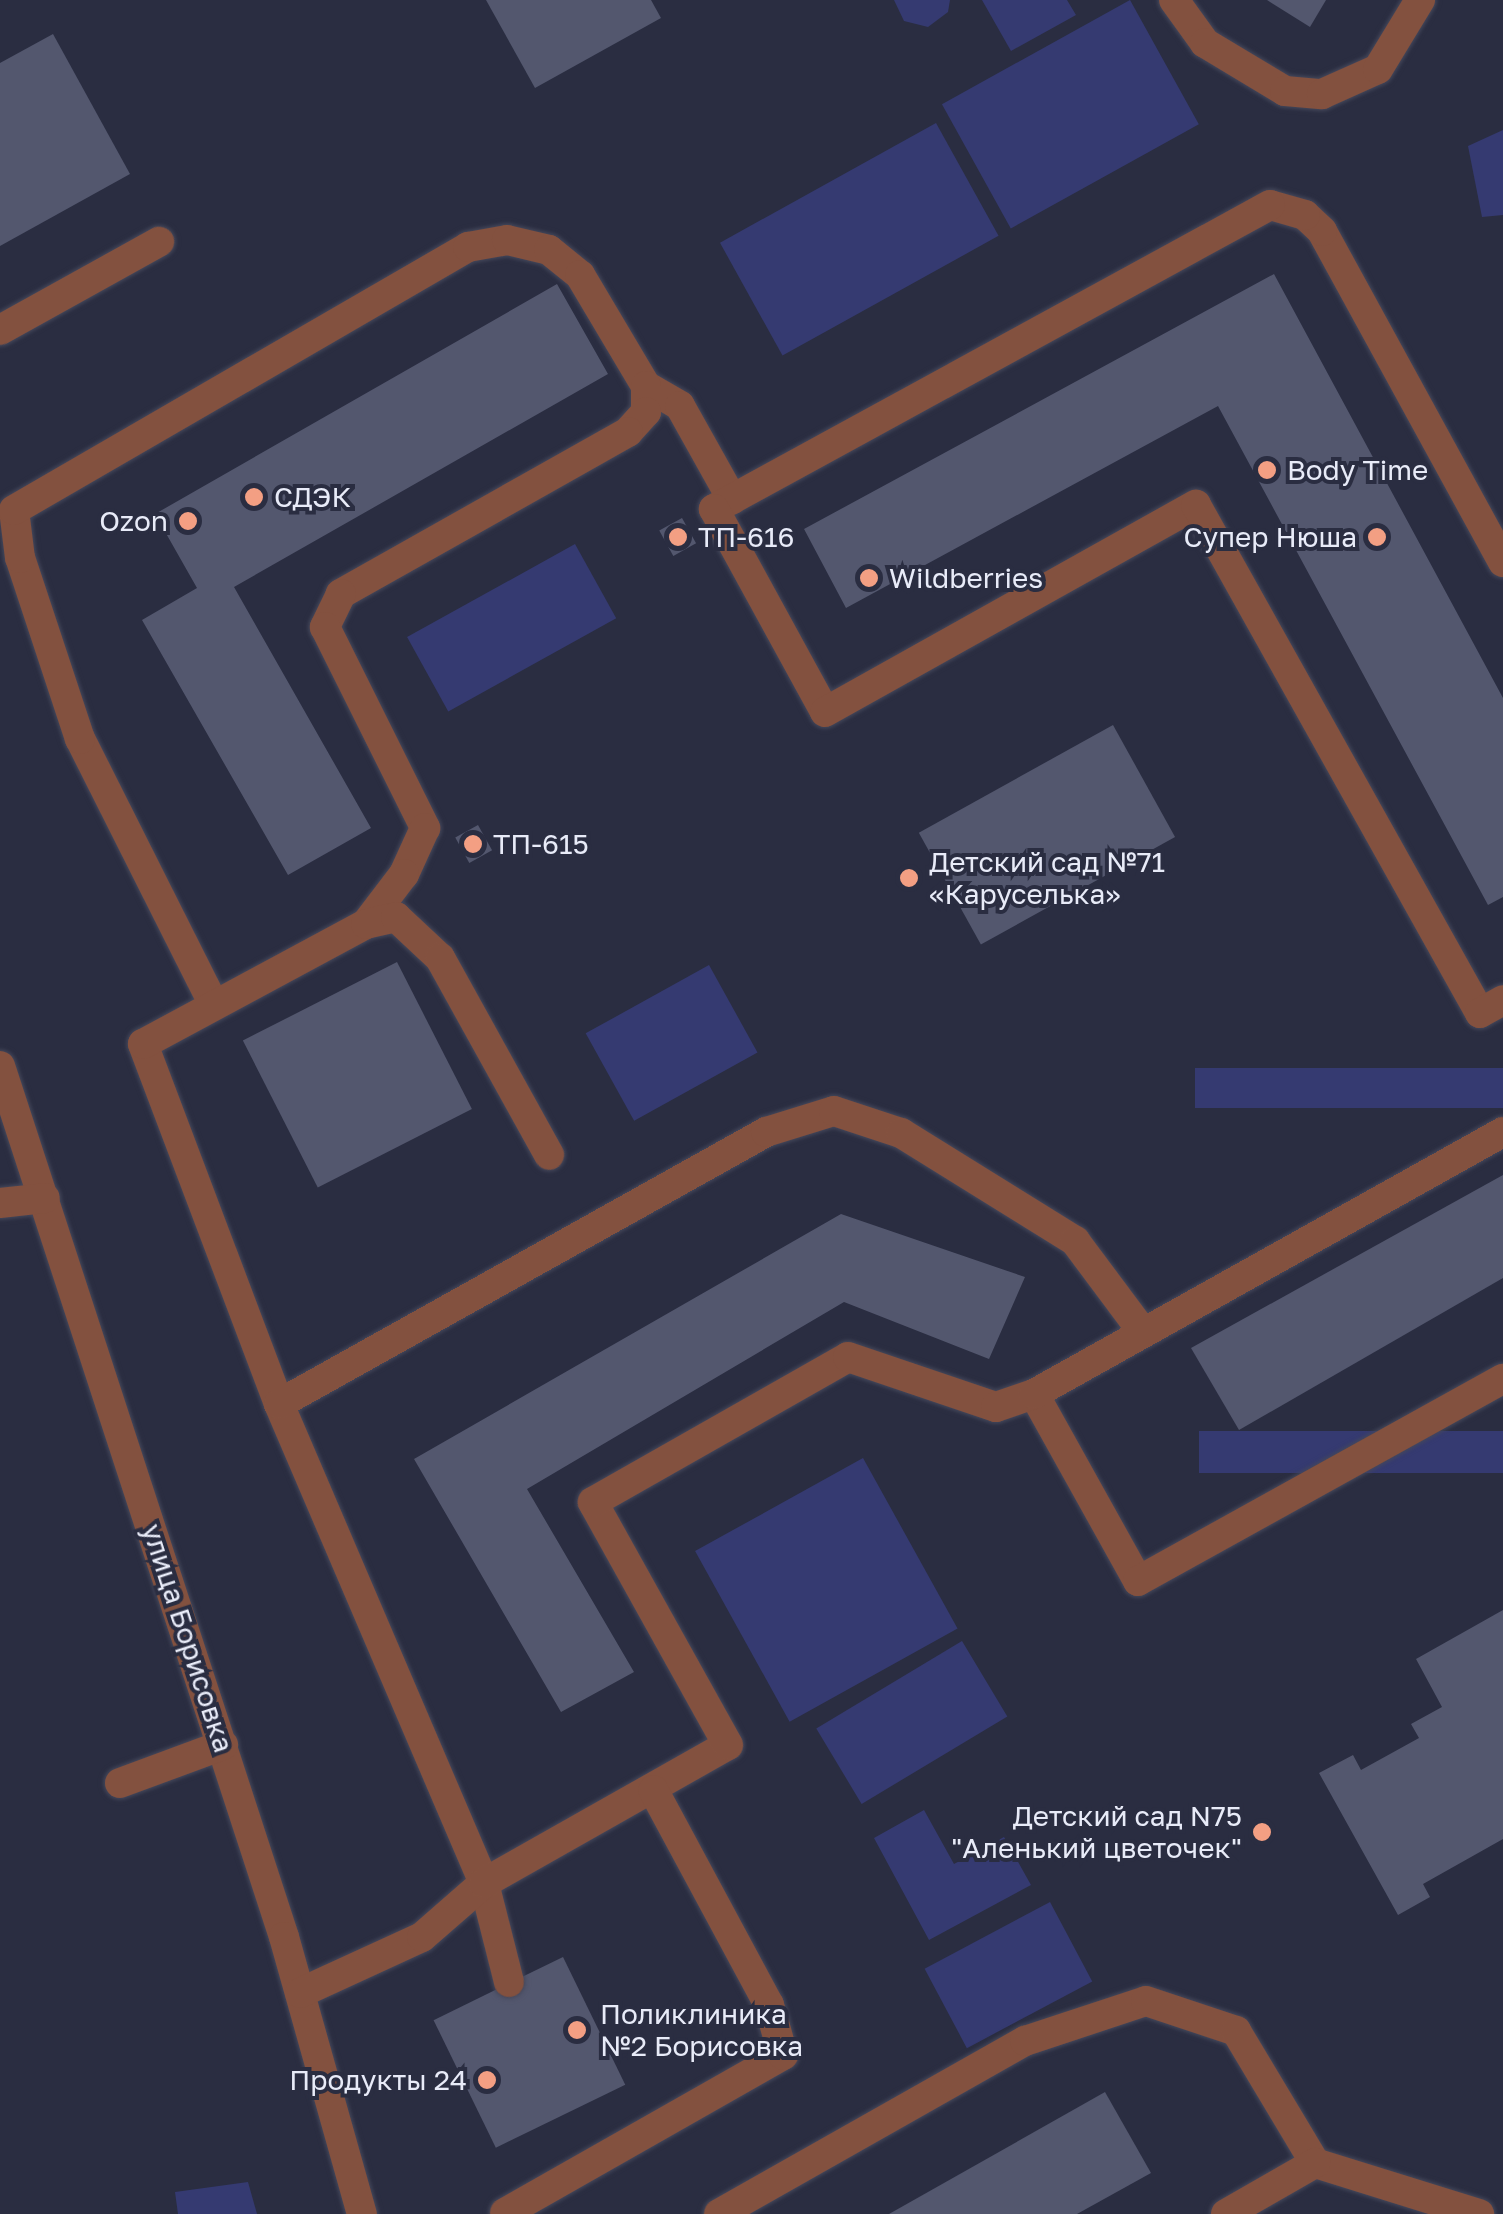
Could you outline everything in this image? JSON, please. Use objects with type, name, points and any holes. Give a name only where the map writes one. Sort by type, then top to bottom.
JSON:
[{"type":"street","points":[[1174,0],[1205,43],[1286,91],[1322,94],[1378,68],[1420,0]]},
{"type":"street","points":[[1503,562],[1322,231],[1306,214],[1270,205],[714,509],[826,712],[1196,505],[1480,1013],[1503,1000]]},
{"type":"street","points":[[214,1002],[80,739],[20,558],[14,510],[468,247],[507,240],[549,250],[580,275],[646,386],[680,406],[732,499]]},
{"type":"street","points":[[0,330],[158,242]]},
{"type":"street","points":[[366,924],[404,874],[425,828],[325,627],[341,594],[628,432],[646,412],[646,386]]},
{"type":"street","points":[[509,1982],[484,1883],[279,1404],[142,1055],[143,1044],[166,1027],[366,924],[396,917],[440,958],[549,1155]]},
{"type":"street","name":"улица Борисовка","points":[[0,1066],[223,1745],[300,1993],[362,2214]]},
{"type":"street","points":[[279,1404],[766,1132],[834,1112],[901,1133],[1075,1241],[1142,1332]]},
{"type":"street","points":[[300,1993],[422,1937],[484,1883],[728,1745],[593,1502],[848,1357],[996,1407],[1034,1394],[1503,1132]]},
{"type":"street","points":[[0,1203],[45,1198]]},
{"type":"street","points":[[1034,1394],[1138,1581],[1503,1379]]},
{"type":"street","points":[[120,1783],[223,1745]]},
{"type":"street","points":[[505,2213],[783,2055],[769,2005],[653,1790]]},
{"type":"street","points":[[718,2214],[1025,2041],[1146,2001],[1236,2031],[1315,2163],[1479,2214]]},
{"type":"street","points":[[1226,2214],[1315,2163]]},
{"type":"shaded area","points":[[894,0],[950,0],[948,12],[928,27],[904,21]]},
{"type":"shaded area","points":[[982,0],[1067,0],[1076,15],[1011,51]]},
{"type":"shaded area","points":[[1130,0],[1199,124],[1011,228],[942,104]]},
{"type":"shaded area","points":[[936,123],[999,236],[783,356],[720,243]]},
{"type":"shaded area","points":[[1503,130],[1503,215],[1482,217],[1468,146]]},
{"type":"shaded area","points":[[575,544],[616,618],[448,711],[407,637]]},
{"type":"shaded area","points":[[709,965],[757,1052],[634,1121],[586,1033]]},
{"type":"shaded area","points":[[1195,1068],[1503,1068],[1503,1108],[1195,1108]]},
{"type":"shaded area","points":[[1199,1431],[1503,1431],[1503,1473],[1199,1473]]},
{"type":"shaded area","points":[[863,1458],[958,1629],[790,1722],[695,1551]]},
{"type":"shaded area","points":[[962,1641],[1007,1716],[862,1804],[816,1729]]},
{"type":"shaded area","points":[[924,1810],[954,1864],[1004,1837],[1031,1885],[929,1940],[874,1838]]},
{"type":"shaded area","points":[[1050,1902],[1092,1981],[967,2048],[925,1969]]},
{"type":"shaded area","points":[[248,2182],[257,2214],[178,2214],[175,2192]]},
{"type":"building","points":[[486,0],[651,0],[661,18],[535,88]]},
{"type":"building","points":[[1267,0],[1326,0],[1310,27]]},
{"type":"building","points":[[53,34],[130,174],[0,246],[0,63]]},
{"type":"building","points":[[1274,274],[1503,698],[1503,897],[1488,905],[1218,406],[846,608],[804,529]]},
{"type":"building","points":[[557,284],[608,374],[234,587],[371,828],[288,875],[142,620],[197,588],[155,514]]},
{"type":"building","name":"ТП-616","points":[[682,518],[696,543],[673,556],[659,531]]},
{"type":"building","points":[[1113,725],[1175,837],[981,945],[919,833]]},
{"type":"building","name":"ТП-615","points":[[478,825],[492,850],[469,863],[455,838]]},
{"type":"building","points":[[397,962],[472,1109],[318,1188],[243,1041]]},
{"type":"building","points":[[1503,1175],[1503,1278],[1239,1430],[1191,1348]]},
{"type":"building","points":[[841,1214],[1025,1277],[989,1359],[844,1302],[527,1489],[634,1672],[561,1712],[414,1459]]},
{"type":"building","points":[[1503,1610],[1503,1839],[1423,1884],[1430,1897],[1398,1915],[1319,1773],[1353,1755],[1361,1770],[1419,1738],[1411,1724],[1442,1707],[1416,1659]]},
{"type":"building","points":[[563,1957],[625,2085],[496,2148],[434,2020]]},
{"type":"building","points":[[1105,2092],[1151,2173],[1077,2214],[889,2214]]},
{"type":"place","name":"Body Time","points":[[1267,470]]},
{"type":"place","name":"СДЭК","points":[[254,497]]},
{"type":"place","name":"Ozon","points":[[188,521]]},
{"type":"place","name":"ТП-616","points":[[678,537]]},
{"type":"place","name":"Супер Нюша","points":[[1377,537]]},
{"type":"place","name":"Wildberries","points":[[869,578]]},
{"type":"place","name":"ТП-615","points":[[473,844]]},
{"type":"place","name":"Детский сад №71 «Каруселька»","points":[[909,878]]},
{"type":"place","name":"Детский сад N75 \"Аленький цветочек\"","points":[[1262,1832]]},
{"type":"place","name":"Поликлиника №2 Борисовка","points":[[577,2030]]},
{"type":"place","name":"Продукты 24","points":[[487,2080]]}]
